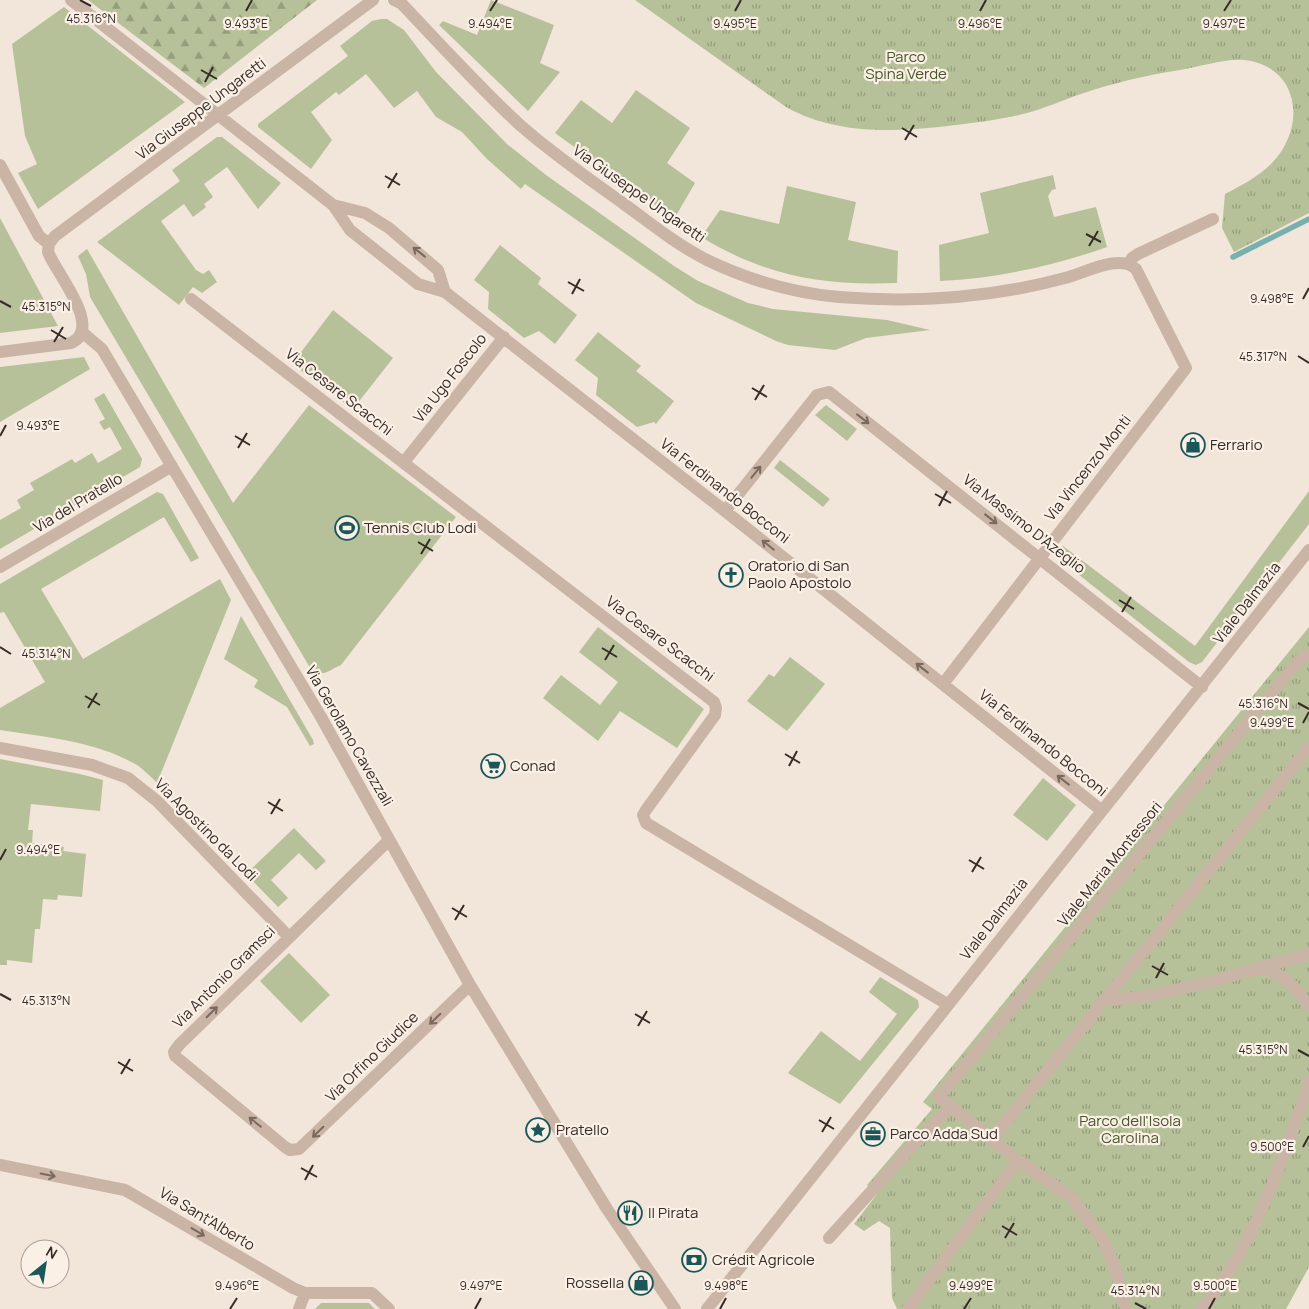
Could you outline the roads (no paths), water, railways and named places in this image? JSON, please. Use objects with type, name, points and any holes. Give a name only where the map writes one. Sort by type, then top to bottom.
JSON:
[{"type":"street","name":"Via Ferdinando Bocconi","points":[[72,0],[334,204],[365,213],[389,228],[438,270],[445,292]]},
{"type":"street","name":"Via Giuseppe Ungaretti","points":[[49,244],[55,236],[220,116],[373,0]]},
{"type":"street","name":"Via Giuseppe Ungaretti","points":[[394,0],[402,4],[519,124],[560,158],[686,247],[704,258],[746,276],[801,291],[835,297],[881,300],[933,299],[1014,289],[1064,279],[1117,262],[1129,264]]},
{"type":"street","points":[[0,165],[39,236],[49,244],[50,255],[82,315],[82,332],[76,341],[0,352]]},
{"type":"street","name":"Via Ferdinando Bocconi","points":[[334,204],[342,221],[350,230],[418,284],[445,292],[504,337],[725,510],[1101,810]]},
{"type":"street","points":[[1129,264],[1132,258],[1138,254],[1213,219]]},
{"type":"street","name":"Via Vincenzo Monti","points":[[943,684],[1186,368],[1136,269],[1129,264]]},
{"type":"street","name":"Via Cesare Scacchi","points":[[191,299],[714,702],[716,708],[715,715],[646,810],[643,815],[646,823],[947,1004]]},
{"type":"street","name":"Via Gerolamo Cavezzali","points":[[82,332],[102,349],[321,717],[470,985],[607,1209],[675,1309]]},
{"type":"street","name":"Via Ugo Foscolo","points":[[404,462],[504,337]]},
{"type":"street","name":"Via Massimo D’Azeglio","points":[[725,510],[817,395],[824,392],[831,394],[1202,687]]},
{"type":"street","name":"Via del Pratello","points":[[0,567],[172,466]]},
{"type":"street","name":"Viale Dalmazia","points":[[707,1309],[1309,550]]},
{"type":"street","name":"Viale Maria Montessori","points":[[951,1107],[939,1097],[1300,659],[1309,655]]},
{"type":"street","points":[[992,1139],[1309,747]]},
{"type":"street","name":"Via Agostino da Lodi","points":[[0,748],[92,764],[128,778],[157,801],[288,936]]},
{"type":"street","name":"Via Antonio Gramsci","points":[[294,1150],[285,1146],[178,1059],[174,1052],[179,1044],[288,936],[389,840]]},
{"type":"street","points":[[1103,1001],[1149,996],[1258,969],[1309,954]]},
{"type":"street","points":[[1258,969],[1269,970],[1289,981],[1309,1006]]},
{"type":"street","name":"Via Orfino Giudice","points":[[294,1150],[302,1146],[470,985]]},
{"type":"street","points":[[1202,1309],[1236,1260],[1259,1215],[1273,1185],[1309,1080]]},
{"type":"street","points":[[829,1238],[914,1143],[951,1107],[1018,1160],[1072,1198],[1090,1219],[1103,1240],[1114,1264],[1126,1309]]},
{"type":"street","points":[[908,1309],[1018,1160]]},
{"type":"street","name":"Via Sant'Alberto","points":[[0,1165],[125,1190],[305,1293],[372,1293],[389,1309]]},
{"type":"street","points":[[299,1309],[305,1293]]},
{"type":"waterway","points":[[1233,257],[1309,219]]},
{"type":"place","name":"Ferrario","points":[[1193,445]]},
{"type":"place","name":"Tennis Club Lodi","points":[[347,528]]},
{"type":"place","name":"Oratorio di San Paolo Apostolo","points":[[731,575]]},
{"type":"place","name":"Conad","points":[[493,766]]},
{"type":"place","name":"Pratello","points":[[538,1130]]},
{"type":"place","name":"Parco Adda Sud","points":[[873,1134]]},
{"type":"place","name":"Il Pirata","points":[[630,1213]]},
{"type":"place","name":"Crédit Agricole","points":[[694,1260]]},
{"type":"place","name":"Rossella","points":[[641,1283]]},
{"type":"park label","name":"Parco Spina Verde","points":[[906,66]]},
{"type":"park label","name":"Parco dell'Isola Carolina","points":[[1130,1130]]}]
